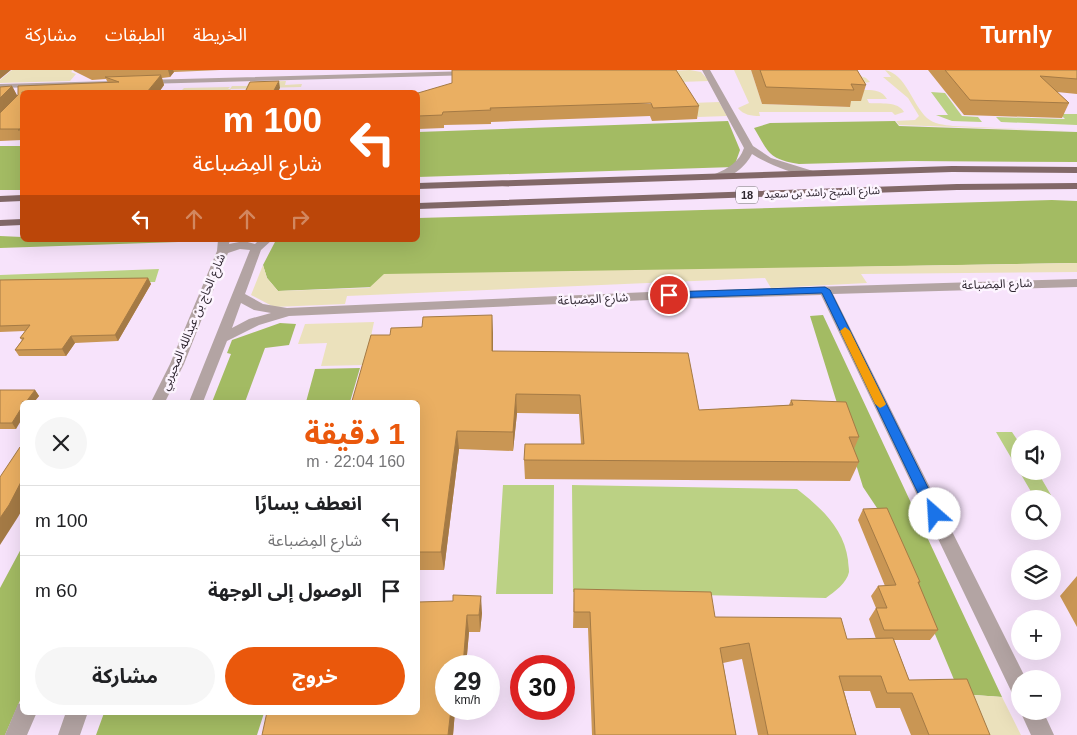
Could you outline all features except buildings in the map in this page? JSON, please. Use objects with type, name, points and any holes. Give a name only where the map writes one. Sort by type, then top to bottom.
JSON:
[{"type":"main road","name":"شارع الشيخ راشد بن سعيد","points":[[420,186],[952,169],[1077,170]]},
{"type":"main road","name":"شارع الشيخ راشد بن سعيد","points":[[420,206],[956,187],[1077,186]]},
{"type":"main road","points":[[0,199],[20,198]]},
{"type":"main road","points":[[0,223],[20,222]]},
{"type":"street","points":[[266,78],[270,70]]},
{"type":"street","points":[[706,70],[748,148],[768,160],[810,173]]},
{"type":"street","points":[[0,86],[482,73]]},
{"type":"street","points":[[98,90],[106,83]]},
{"type":"street","points":[[32,90],[38,85]]},
{"type":"street","points":[[719,176],[738,166],[747,156],[748,148]]},
{"type":"street","points":[[197,400],[256,250],[264,242]]},
{"type":"street","points":[[223,246],[248,245],[256,250]]},
{"type":"street","name":"شارع الحاج بن عبدالله المحيربي","points":[[159,400],[177,364],[223,246]]},
{"type":"street","name":"شارع المِضباعة","points":[[237,295],[259,307],[288,312],[825,290],[1077,283]]},
{"type":"street","points":[[825,290],[1011,670]]},
{"type":"street","name":"شارع المِضباعة","points":[[222,338],[254,322],[288,312]]},
{"type":"street","points":[[16,735],[25,715]]},
{"type":"street","points":[[69,735],[76,715]]},
{"type":"street","points":[[1036,720],[1043,735]]},
{"type":"green space","points":[[931,92],[945,93],[962,116],[978,117],[982,122],[952,121],[936,115],[948,115]]},
{"type":"green space","points":[[1060,114],[1077,114],[1077,125],[1001,122],[996,117],[1065,119]]},
{"type":"green space","points":[[728,121],[740,150],[734,167],[420,177],[420,132]]},
{"type":"green space","points":[[895,121],[899,126],[1077,132],[1077,162],[911,161],[799,164],[781,160],[770,154],[754,128],[770,123]]},
{"type":"green space","points":[[0,146],[20,146],[20,190],[0,190]]},
{"type":"green space","points":[[1052,200],[1077,201],[1077,263],[850,267],[278,291],[267,278],[263,265],[275,242],[420,242],[420,218]]},
{"type":"green space","points":[[0,236],[20,237],[20,242],[178,242],[0,248]]},
{"type":"green space","points":[[159,269],[155,282],[0,284],[0,275]]},
{"type":"green space","points":[[823,315],[1002,697],[960,694],[891,529],[863,487],[810,316]]},
{"type":"green space","points":[[280,323],[296,324],[289,345],[265,348],[246,400],[213,400],[231,354],[227,353],[232,340]]},
{"type":"green space","points":[[360,368],[351,400],[307,400],[315,369]]},
{"type":"green space","points":[[996,432],[1011,432],[1011,458]]},
{"type":"green space","points":[[1024,480],[1042,480],[1048,490],[1030,490]]},
{"type":"green space","points":[[503,485],[554,485],[553,594],[496,594]]},
{"type":"green space","points":[[572,485],[797,489],[830,519],[842,538],[848,560],[848,576],[840,587],[826,598],[573,592]]},
{"type":"green space","points":[[20,551],[20,701],[5,735],[0,735],[0,588]]},
{"type":"green space","points":[[103,715],[263,715],[257,735],[96,735]]},
{"type":"sand","points":[[12,70],[73,70],[71,72],[76,74],[70,81],[0,83],[0,80]]},
{"type":"sand","points":[[690,70],[701,72],[709,81],[679,82],[667,71]]},
{"type":"sand","points":[[734,70],[751,70],[762,104],[849,107],[846,101],[861,101],[843,70],[853,70],[855,74],[866,78],[870,82],[859,84],[862,90],[879,92],[887,99],[867,99],[869,103],[898,106],[904,112],[895,115],[892,112],[759,112],[760,116],[748,115],[738,108],[749,103]]},
{"type":"sand","points":[[885,70],[898,77],[904,83],[922,112],[927,118],[936,123],[953,126],[1066,131],[899,125],[896,121],[915,120],[919,116],[908,98],[883,77],[891,77]]},
{"type":"sand","points":[[286,81],[285,85],[302,84],[301,87],[230,90],[182,90],[184,88],[230,87],[228,89],[230,89],[232,86],[247,86],[249,82]]},
{"type":"sand","points":[[719,102],[727,116],[698,117],[691,103]]},
{"type":"sand","points":[[1077,263],[1077,272],[861,274],[867,283],[771,288],[765,278],[347,296],[345,304],[274,307],[251,295],[263,265],[267,278],[278,291],[369,288],[384,274]]},
{"type":"sand","points":[[374,322],[365,365],[321,366],[327,343],[298,344],[305,324]]},
{"type":"sand","points":[[960,694],[1002,697],[1011,715],[1011,720],[1014,720],[1021,735],[977,735]]},
{"type":"slow traffic","points":[[845,331],[880,404]]},
{"type":"route","points":[[669,295],[825,290],[935,514]]}]
